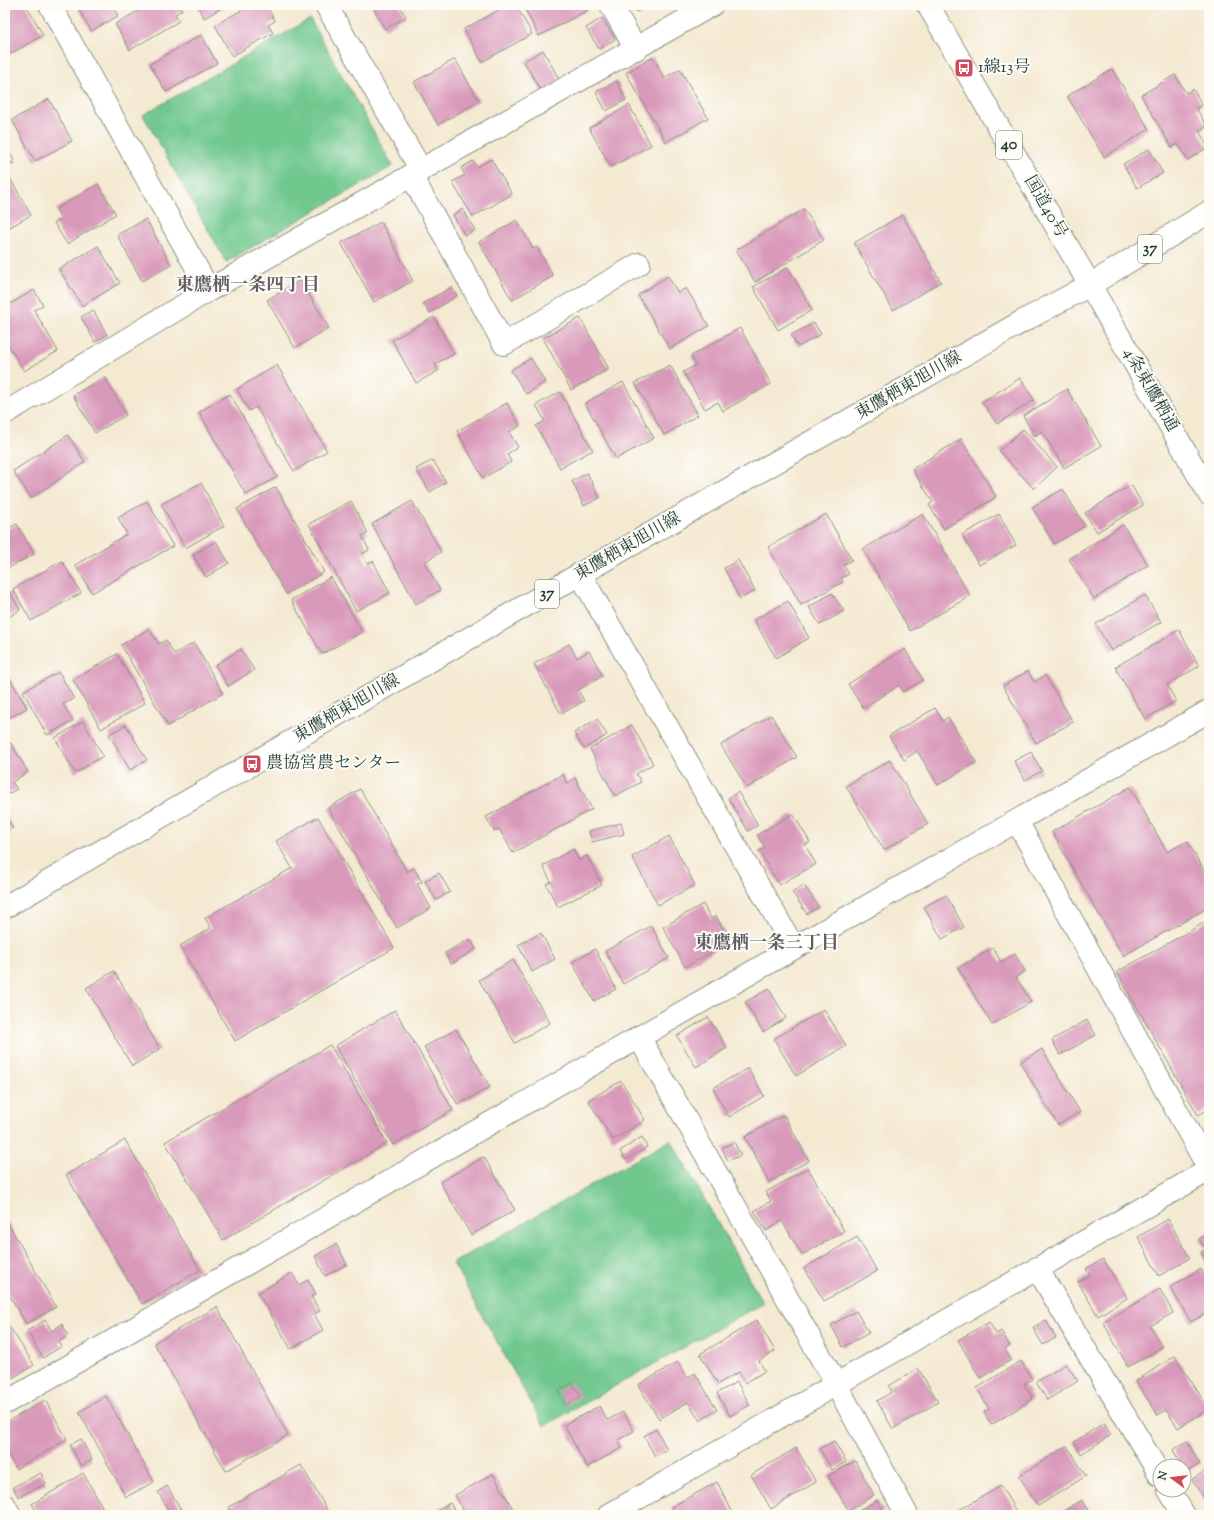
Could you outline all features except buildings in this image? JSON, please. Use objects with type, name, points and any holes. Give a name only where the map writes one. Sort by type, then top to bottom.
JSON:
[{"type":"main road","points":[[50,5],[209,290]]},
{"type":"main road","points":[[326,5],[416,172],[504,344],[639,264]]},
{"type":"main road","points":[[611,5],[636,49]]},
{"type":"main road","points":[[7,406],[712,5]]},
{"type":"main road","name":"国道40号","points":[[928,5],[1090,285]]},
{"type":"main road","name":"東鷹栖東旭川線","points":[[5,906],[580,574],[1023,321],[1090,285],[1209,212]]},
{"type":"main road","name":"4条東鷹栖通","points":[[1090,285],[1209,494]]},
{"type":"main road","points":[[580,574],[794,948]]},
{"type":"main road","points":[[5,1403],[638,1037],[1209,711]]},
{"type":"main road","points":[[609,1515],[638,1508],[836,1384],[1209,1170],[1017,821]]},
{"type":"main road","points":[[638,1037],[836,1384],[907,1515]]},
{"type":"main road","points":[[1037,1268],[1152,1462]]},
{"type":"main road","points":[[1174,1498],[1184,1515]]},
{"type":"main road","points":[[5,1506],[10,1515]]},
{"type":"green space","points":[[310,19],[393,166],[226,262],[143,115]]},
{"type":"green space","points":[[671,1140],[763,1303],[544,1426],[453,1263]]},
{"type":"place","name":"1線13号","points":[[964,68]]},
{"type":"place","name":"農協営農センター","points":[[252,764]]},
{"type":"district","name":"東鷹栖一条四丁目","points":[[248,286]]},
{"type":"district","name":"東鷹栖一条三丁目","points":[[767,944]]}]
